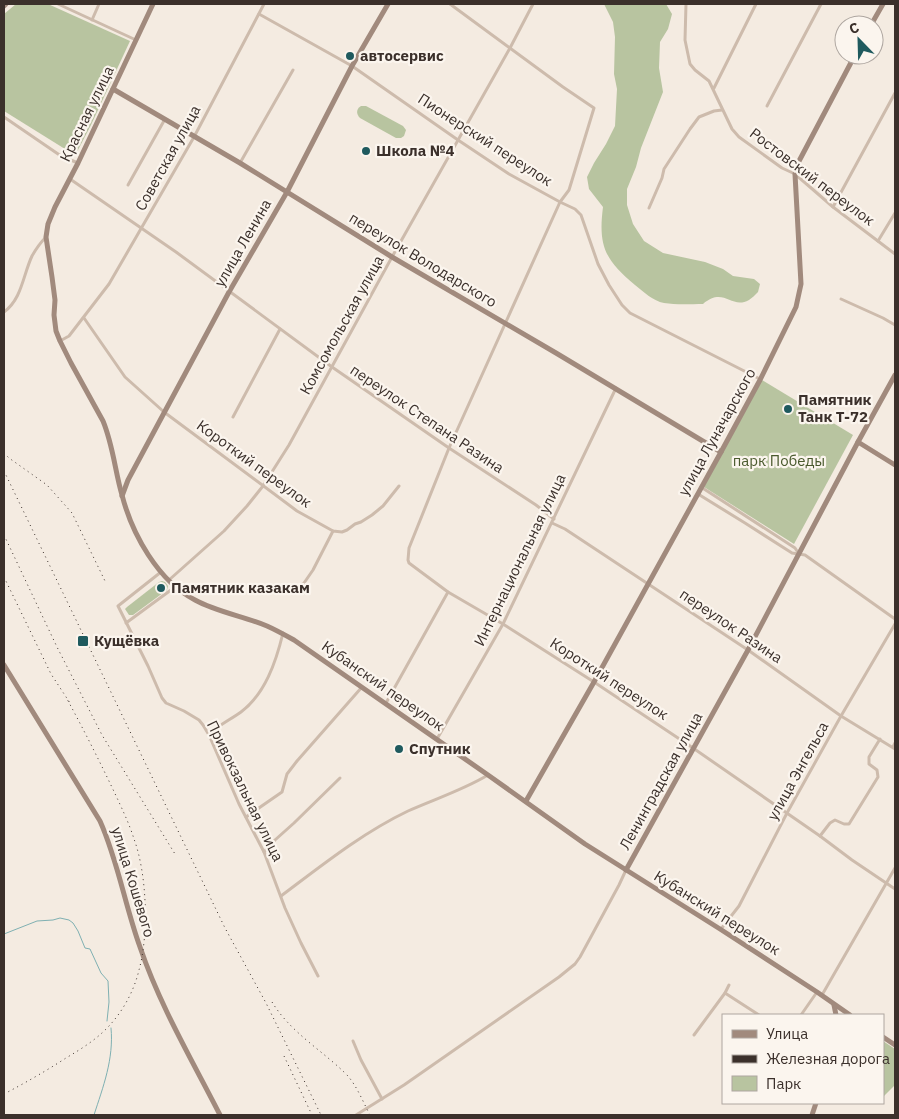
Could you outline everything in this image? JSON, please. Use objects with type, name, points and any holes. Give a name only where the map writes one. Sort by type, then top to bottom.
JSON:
[{"type":"street","points":[[58,4],[136,40]]},
{"type":"street","points":[[92,20],[99,4]]},
{"type":"street","name":"Красная улица","points":[[54,315],[55,300],[46,237],[48,224],[154,4]]},
{"type":"street","name":"Советская улица","points":[[60,341],[69,336],[109,284],[194,137],[264,4]]},
{"type":"street","name":"улица Ленина","points":[[122,496],[128,480],[164,412],[229,292],[287,192],[352,66],[388,4]]},
{"type":"street","points":[[449,448],[560,202],[569,190],[594,108],[450,4]]},
{"type":"street","name":"Комсомольская улица","points":[[169,580],[224,531],[247,506],[263,486],[289,445],[533,4]]},
{"type":"street","name":"Ростовский переулок","points":[[686,4],[685,40],[690,64],[710,81],[722,110],[739,138],[782,168],[794,174],[833,207],[895,254]]},
{"type":"street","points":[[713,89],[756,4]]},
{"type":"street","points":[[767,106],[821,4]]},
{"type":"street","points":[[877,15],[883,4]]},
{"type":"street","name":"Пионерский переулок","points":[[259,14],[352,66],[509,174],[575,209],[581,215],[598,264],[609,285],[622,305],[630,313],[760,380]]},
{"type":"street","name":"улица Луначарского","points":[[526,801],[721,452],[760,380],[796,307],[801,284],[794,174],[850,65]]},
{"type":"street","points":[[240,163],[293,70]]},
{"type":"street","name":"переулок Володарского","points":[[113,89],[240,163],[392,257],[616,388],[721,452]]},
{"type":"street","points":[[833,207],[895,93]]},
{"type":"street","points":[[649,208],[662,178],[664,168],[690,129],[699,117],[722,110]]},
{"type":"street","points":[[4,117],[61,156],[78,163]]},
{"type":"street","points":[[128,185],[165,120]]},
{"type":"street","name":"переулок Степана Разина","points":[[69,178],[176,252],[332,367],[449,448],[536,505],[553,521]]},
{"type":"street","points":[[878,241],[895,213]]},
{"type":"street","name":"Красная улица","points":[[4,312],[12,304],[31,258],[37,247],[46,237]]},
{"type":"street","points":[[840,299],[895,325]]},
{"type":"street","name":"Кубанский переулок","points":[[54,315],[56,331],[60,341],[108,431],[128,516],[137,536],[149,555],[175,587],[194,600],[212,608],[266,625],[283,633],[438,739],[585,844],[720,929],[848,1014]]},
{"type":"street","points":[[84,318],[125,377],[164,412]]},
{"type":"street","points":[[233,417],[280,329]]},
{"type":"street","name":"Ленинградская улица","points":[[356,1115],[559,977],[575,964],[748,650],[895,375]]},
{"type":"street","name":"Интернациональная улица","points":[[438,739],[504,624],[616,388]]},
{"type":"street","name":"Короткий переулок","points":[[164,412],[297,511],[333,531]]},
{"type":"street","points":[[858,442],[895,465]]},
{"type":"street","name":"Короткий переулок","points":[[449,448],[409,548],[409,563],[448,592],[504,624],[693,748],[895,889]]},
{"type":"street","points":[[297,588],[304,583],[313,570],[333,531],[342,532],[347,530],[372,515],[383,506],[399,486]]},
{"type":"street","points":[[701,488],[795,548],[799,554]]},
{"type":"street","points":[[697,494],[792,553],[805,555],[895,619]]},
{"type":"street","name":"переулок Разина","points":[[553,521],[748,650],[841,716],[894,748]]},
{"type":"street","name":"Привокзальная улица","points":[[161,572],[118,606],[162,698],[166,703],[184,711],[204,725],[239,804],[264,852],[301,943],[318,976]]},
{"type":"street","points":[[126,623],[175,587]]},
{"type":"street","points":[[386,703],[448,592]]},
{"type":"street","name":"улица Энгельса","points":[[720,929],[739,906],[787,813],[895,624]]},
{"type":"street","points":[[209,735],[214,729],[241,712],[258,695],[273,667],[283,633]]},
{"type":"street","name":"улица Кошевого","points":[[4,665],[100,821],[111,849],[146,963],[183,1045],[220,1115]]},
{"type":"street","points":[[246,817],[282,792],[287,774],[362,687]]},
{"type":"street","points":[[820,836],[830,823],[836,820],[849,824],[854,816],[878,777],[877,770],[869,764],[869,757],[880,739]]},
{"type":"street","points":[[894,748],[895,743]]},
{"type":"street","points":[[281,896],[364,835],[408,811],[430,803],[488,775]]},
{"type":"street","points":[[264,852],[340,778]]},
{"type":"street","points":[[802,1014],[820,994],[895,868]]},
{"type":"street","points":[[694,1035],[725,993],[729,984]]},
{"type":"street","points":[[725,993],[757,1014]]},
{"type":"street","points":[[833,1004],[836,1014]]},
{"type":"street","points":[[884,1038],[895,1045]]},
{"type":"street","points":[[353,1041],[382,1099]]},
{"type":"green space","points":[[16,4],[48,4],[130,41],[91,125],[78,150],[73,154],[4,111],[4,14]]},
{"type":"green space","points":[[604,4],[666,4],[672,14],[668,29],[660,42],[659,68],[663,92],[627,189],[627,205],[633,224],[644,241],[663,253],[705,262],[723,269],[733,276],[754,279],[760,284],[758,292],[749,300],[737,302],[717,297],[703,304],[660,302],[635,285],[610,260],[603,242],[603,207],[589,189],[587,177],[615,126],[617,89],[614,74],[615,37],[613,22]]},
{"type":"green space","points":[[361,106],[366,106],[403,126],[406,130],[404,136],[396,138],[360,118],[357,112]]},
{"type":"green space","name":"парк Победы","points":[[762,380],[853,435],[794,544],[704,487]]},
{"type":"green space","points":[[162,581],[168,586],[167,590],[133,615],[129,615],[125,609]]},
{"type":"green space","points":[[884,1042],[895,1049],[895,1085],[884,1096]]},
{"type":"waterway","points":[[4,934],[37,921],[60,918],[73,923],[85,948],[90,949],[101,973],[108,981],[109,1002],[107,1021]]},
{"type":"waterway","points":[[94,1115],[109,1062],[111,1028]]},
{"type":"railway","points":[[4,453],[47,485],[72,513],[105,581]]},
{"type":"railway","points":[[4,471],[225,928],[266,1003],[321,1115]]},
{"type":"railway","points":[[4,535],[57,647],[102,735],[175,854]]},
{"type":"railway","points":[[4,577],[51,674],[70,703]]},
{"type":"railway","points":[[4,1094],[77,1051],[104,1031],[119,1014],[127,1000],[137,978],[142,955],[145,922],[144,886],[142,869],[131,829],[67,699]]},
{"type":"railway","points":[[272,1002],[297,1032],[351,1079],[370,1115]]},
{"type":"railway","points":[[284,1056],[312,1115]]},
{"type":"place","name":"автосервис","points":[[350,56]]},
{"type":"place","name":"Школа №4","points":[[366,151]]},
{"type":"place","name":"Памятник Танк Т-72","points":[[788,409]]},
{"type":"place","name":"Памятник казакам","points":[[161,588]]},
{"type":"place","name":"Кущёвка","points":[[83,641]]},
{"type":"place","name":"Спутник","points":[[399,749]]}]
